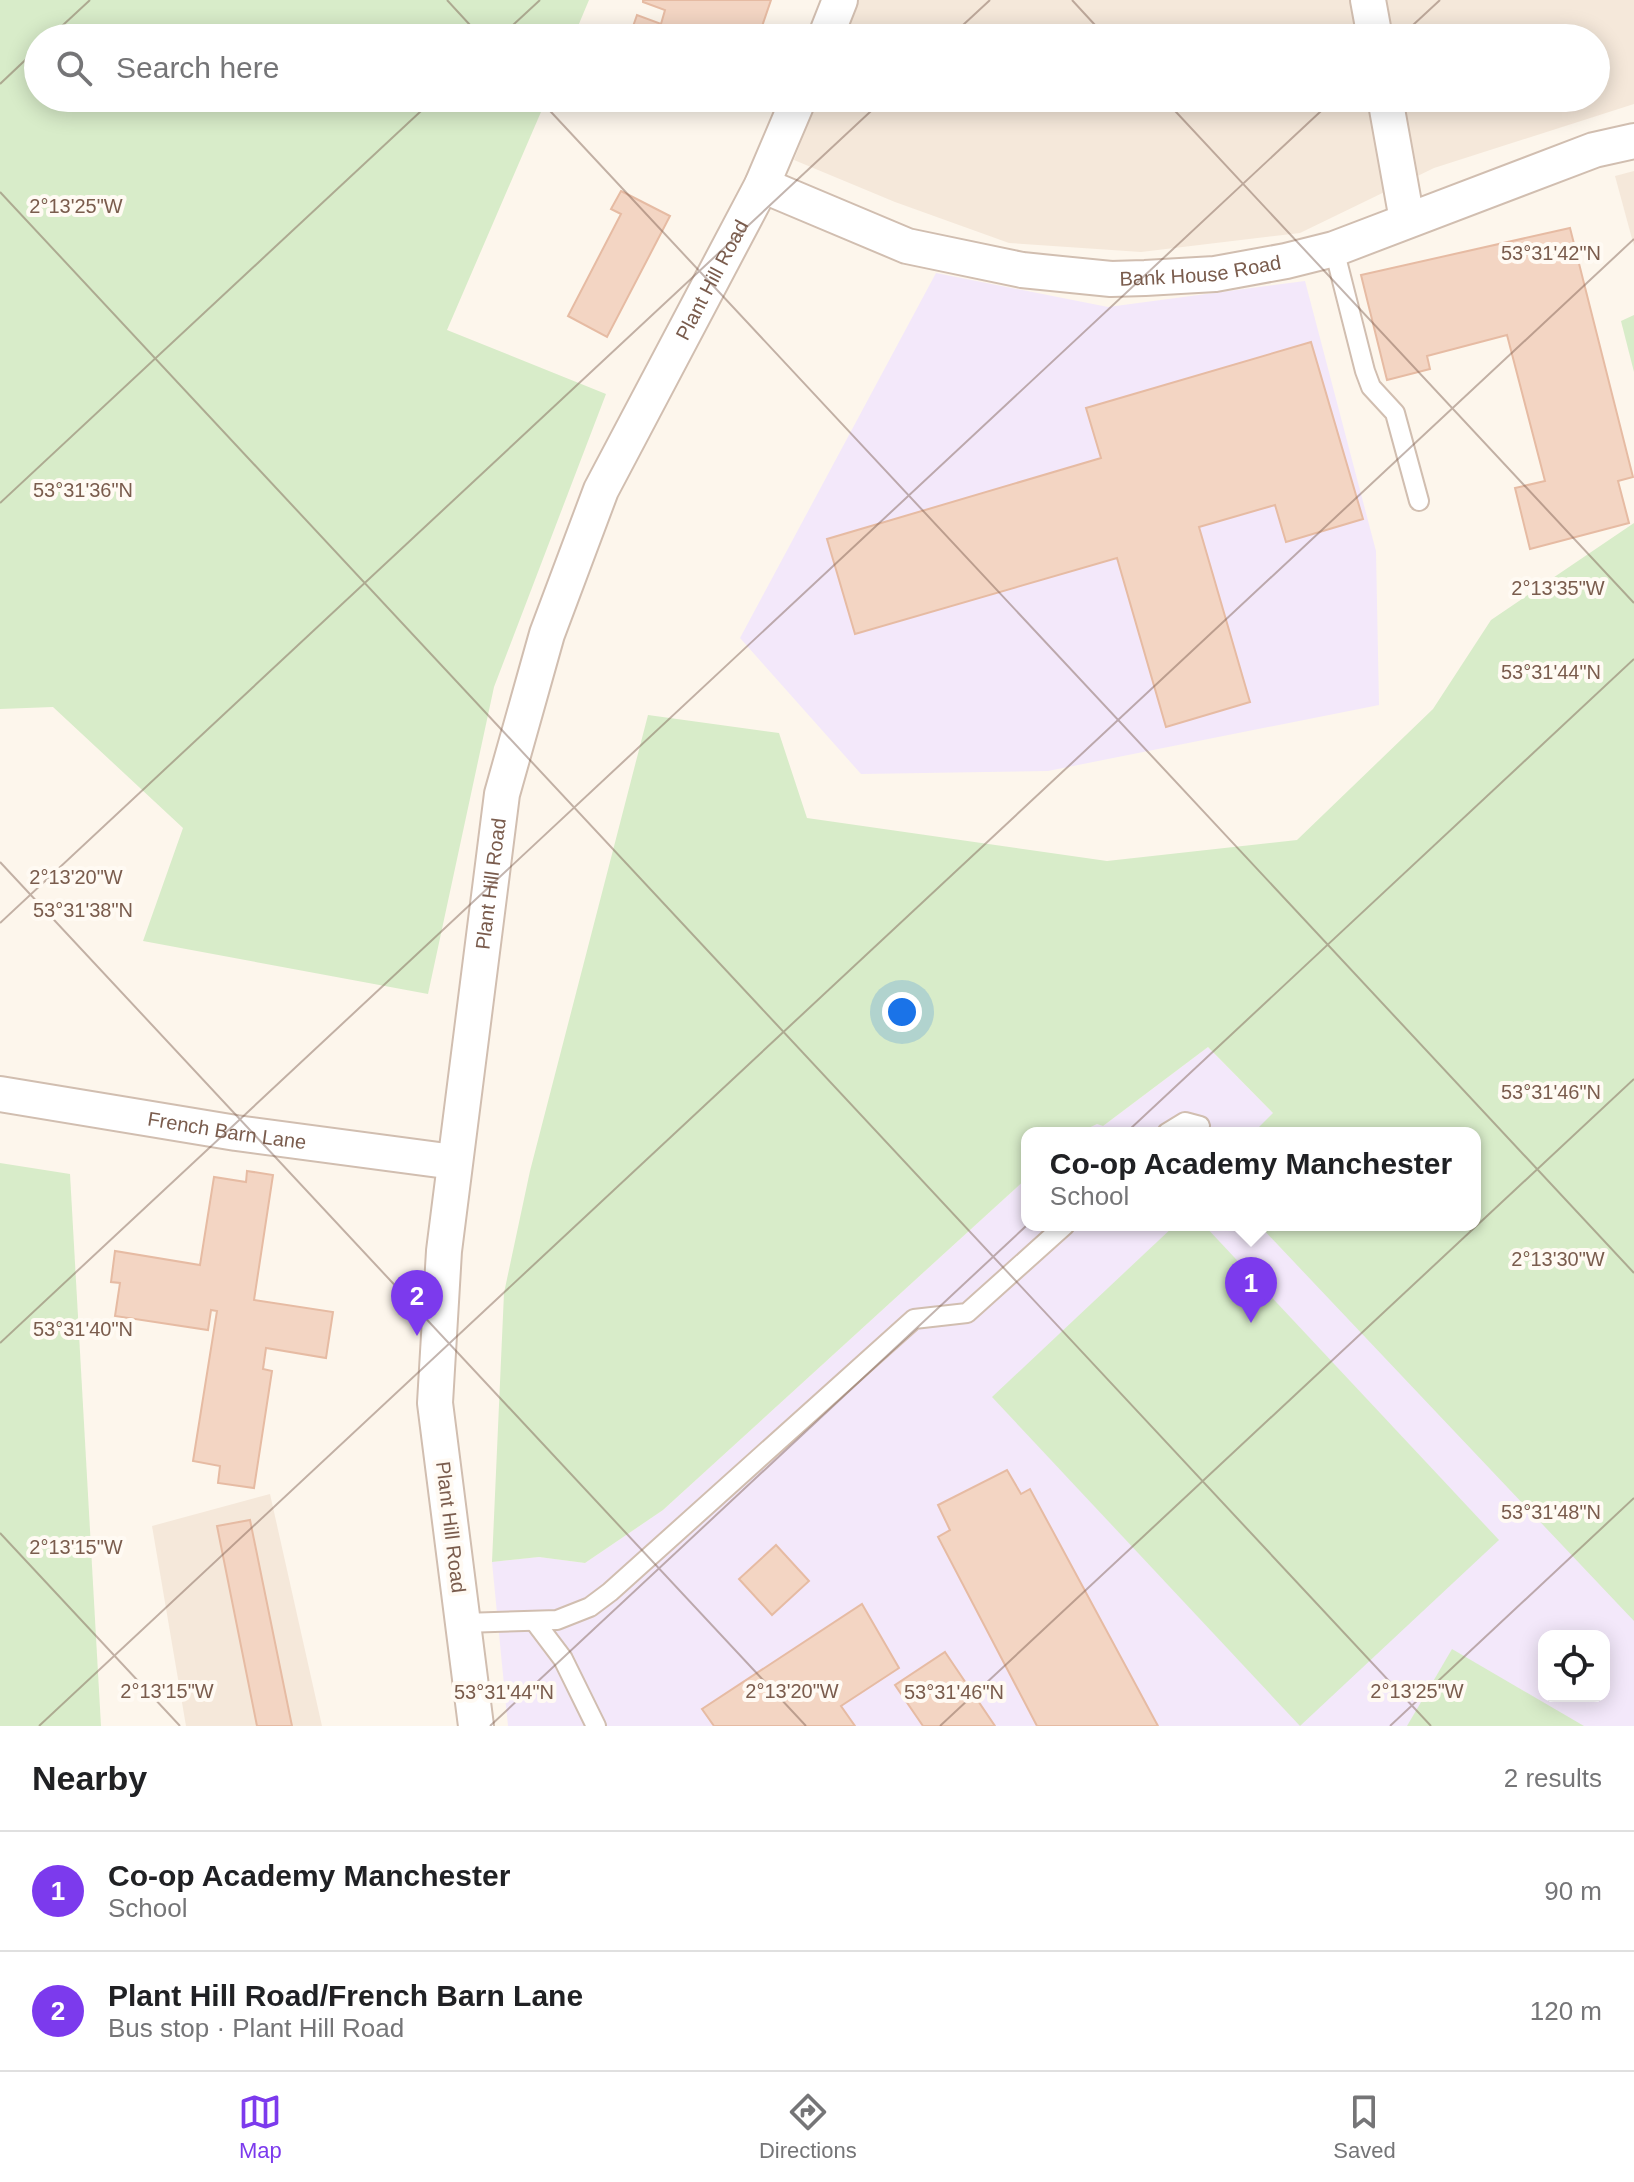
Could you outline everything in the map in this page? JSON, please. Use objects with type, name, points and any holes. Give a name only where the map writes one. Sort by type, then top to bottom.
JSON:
[{"type":"street","points":[[831,24],[840,0]]},
{"type":"street","points":[[1368,0],[1372,24]]},
{"type":"street","name":"Plant Hill Road","points":[[476,1726],[435,1403],[444,1251],[502,794],[547,634],[601,490],[762,185],[793,112]]},
{"type":"street","points":[[1388,112],[1407,220]]},
{"type":"street","name":"Bank House Road","points":[[762,185],[907,246],[1022,270],[1111,279],[1215,274],[1334,249],[1594,150],[1634,141]]},
{"type":"street","name":"French Barn Lane","points":[[0,1094],[236,1133],[454,1162]]},
{"type":"lane","points":[[1334,249],[1365,371],[1371,387],[1395,413],[1419,501]]},
{"type":"lane","points":[[1177,1127],[1185,1122],[1200,1126]]},
{"type":"lane","points":[[463,1623],[535,1622],[574,1615],[600,1600],[914,1319],[967,1313],[1058,1231]]},
{"type":"lane","points":[[535,1622],[563,1659],[596,1726]]},
{"type":"shaded area","points":[[856,0],[1634,0],[1634,104],[1610,112],[1610,24],[847,24]]},
{"type":"shaded area","points":[[813,112],[1609,112],[1434,168],[1300,233],[1141,252],[1009,243],[895,202],[794,160]]},
{"type":"shaded area","points":[[1634,171],[1634,246],[1615,176]]},
{"type":"shaded area","points":[[936,273],[1108,307],[1305,281],[1376,551],[1379,705],[1048,771],[861,774],[740,638]]},
{"type":"shaded area","points":[[1634,1009],[1634,1726],[508,1726],[492,1562],[539,1557],[585,1563],[663,1510],[1021,1183],[1021,1231],[1481,1231],[1481,1127],[1091,1127],[1097,1124],[1103,1126],[1208,1047],[1273,1113]]},
{"type":"shaded area","points":[[270,1494],[322,1726],[186,1726],[152,1526]]},
{"type":"green space","points":[[0,0],[589,0],[579,24],[24,24],[24,112],[541,112],[447,330],[606,394],[494,687],[428,994],[143,941],[183,828],[53,707],[0,709]]},
{"type":"green space","points":[[1634,315],[1634,372],[1621,321]]},
{"type":"green space","points":[[1634,523],[1634,1621],[1265,1231],[1481,1231],[1481,1127],[1259,1127],[1273,1113],[1208,1047],[1103,1126],[1021,1127],[1021,1183],[663,1510],[585,1563],[539,1557],[492,1562],[504,1293],[530,1171],[648,715],[779,733],[807,818],[1107,861],[1297,840],[1433,709],[1491,620]]},
{"type":"green space","points":[[0,1163],[70,1174],[101,1726],[0,1726]]},
{"type":"green space","points":[[1169,1231],[1210,1231],[1499,1540],[1300,1726],[992,1397]]},
{"type":"green space","points":[[1452,1649],[1538,1699],[1538,1702],[1584,1726],[1407,1726]]},
{"type":"building","points":[[771,0],[763,24],[661,24],[665,10],[643,2]]},
{"type":"building","points":[[637,15],[661,24],[634,24]]},
{"type":"building","points":[[621,191],[670,216],[607,337],[568,316],[621,214],[611,209]]},
{"type":"building","points":[[1570,228],[1633,477],[1618,481],[1629,523],[1530,549],[1515,488],[1545,481],[1507,335],[1427,356],[1430,369],[1387,380],[1361,275]]},
{"type":"building","points":[[1311,342],[1363,519],[1286,542],[1275,505],[1199,527],[1250,702],[1166,727],[1117,558],[855,634],[827,539],[1101,458],[1086,408]]},
{"type":"building","points":[[247,1171],[273,1175],[254,1300],[333,1312],[326,1358],[266,1348],[263,1369],[272,1371],[254,1488],[218,1483],[220,1466],[193,1461],[217,1311],[211,1310],[208,1330],[115,1316],[120,1283],[111,1282],[115,1251],[200,1265],[214,1177],[246,1182]]},
{"type":"building","points":[[1007,1470],[1021,1494],[1030,1489],[1158,1726],[1037,1726],[938,1537],[950,1530],[938,1505]]},
{"type":"building","points":[[250,1520],[292,1726],[257,1726],[217,1526]]},
{"type":"building","points":[[776,1545],[809,1581],[772,1615],[739,1579]]},
{"type":"building","points":[[862,1604],[899,1668],[841,1706],[855,1726],[714,1726],[702,1709]]},
{"type":"building","points":[[945,1652],[995,1726],[923,1726],[895,1685]]},
{"type":"place","name":"Co-op Academy Manchester","points":[[1251,1323]]},
{"type":"place","name":"Plant Hill Road/French Barn Lane","points":[[417,1336]]}]
